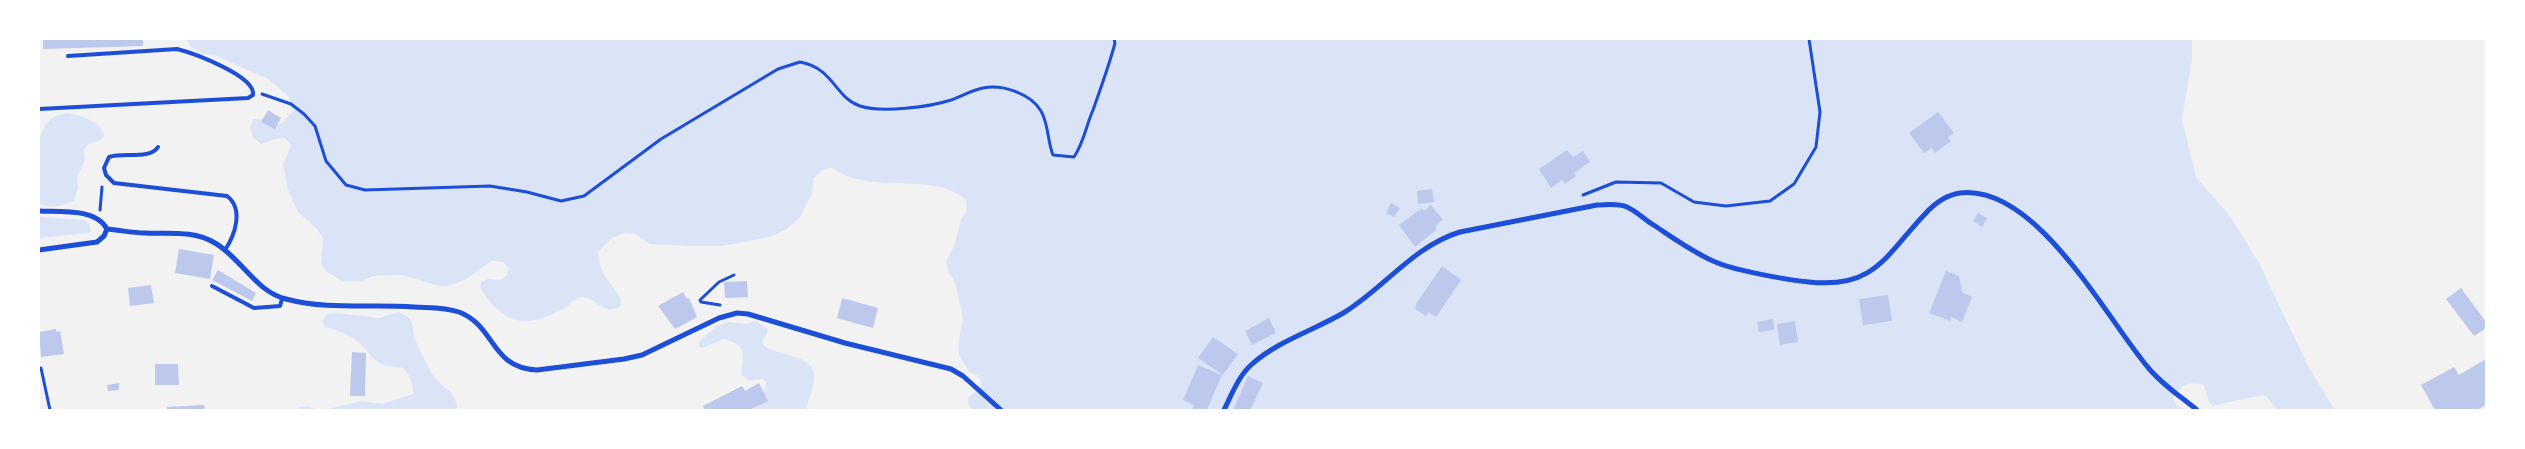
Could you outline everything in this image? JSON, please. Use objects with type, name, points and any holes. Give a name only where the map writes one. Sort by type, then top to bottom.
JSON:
[{"type":"street","points":[[1224,410],[1239,379],[1254,363],[1346,311],[1427,247],[1445,236],[1597,205],[1614,204],[1628,207],[1688,248],[1716,262],[1807,282],[1846,282],[1861,276],[1881,264],[1933,205],[1952,194],[1974,192],[1989,195],[2039,226],[2148,368],[2197,410]]},
{"type":"street","points":[[39,211],[82,214],[104,222],[107,229],[104,236],[97,242],[39,250]]},
{"type":"street","points":[[107,229],[144,234],[186,233],[207,239],[225,250],[257,282],[282,298],[306,304],[445,308],[472,319],[482,328],[503,357],[513,365],[524,370],[624,359],[642,355],[728,314],[748,314],[846,343],[951,369],[963,376],[1001,410]]},
{"type":"lane","points":[[39,109],[248,98],[253,95],[254,91],[250,84],[242,78],[193,53],[177,49],[68,56]]},
{"type":"lane","points":[[158,147],[151,153],[109,157],[104,168],[106,175],[114,182],[227,196],[232,200],[236,213],[235,231],[225,250]]},
{"type":"lane","points":[[212,286],[254,308],[280,306],[282,298]]},
{"type":"path","points":[[254,91],[291,104],[304,114],[314,126],[326,160],[346,185],[365,190],[490,186],[527,192],[561,201],[584,196],[661,139],[778,69],[800,62],[826,73],[845,97],[860,106],[912,108],[950,100],[985,87],[1025,95],[1040,109],[1046,123],[1048,143],[1053,155],[1074,157],[1083,144],[1092,111],[1106,79],[1115,43],[1114,39]]},
{"type":"path","points":[[1581,196],[1616,182],[1661,183],[1694,202],[1726,206],[1770,201],[1794,184],[1816,147],[1820,112],[1809,39]]},
{"type":"path","points":[[101,209],[103,184]]},
{"type":"path","points":[[728,314],[723,306],[701,302],[700,300],[719,282],[734,275]]},
{"type":"path","points":[[39,368],[42,368],[50,410]]},
{"type":"shaded area","points":[[186,39],[2192,39],[2192,60],[2182,119],[2196,177],[2230,216],[2259,263],[2309,368],[2335,410],[2278,410],[2266,396],[2213,406],[2209,402],[2204,385],[2194,383],[2182,387],[2173,398],[2176,405],[2184,410],[973,410],[968,404],[968,398],[981,386],[981,381],[977,375],[969,372],[959,355],[958,346],[963,318],[955,282],[949,273],[946,261],[954,246],[961,219],[967,210],[966,200],[955,192],[927,185],[867,181],[850,177],[831,168],[822,170],[814,178],[812,193],[800,217],[787,229],[770,237],[723,246],[650,244],[635,234],[623,233],[612,238],[598,252],[603,273],[621,299],[620,307],[614,309],[604,308],[592,300],[582,297],[549,316],[537,320],[516,320],[506,316],[497,309],[480,287],[481,282],[488,279],[501,280],[507,275],[509,268],[503,262],[491,261],[465,280],[444,287],[402,275],[373,276],[362,281],[342,281],[326,271],[321,264],[323,238],[317,229],[298,212],[288,190],[283,165],[291,145],[285,138],[261,144],[253,137],[250,127],[254,119],[281,124],[293,111],[289,97],[268,79],[214,55],[202,54],[191,47]]},
{"type":"shaded area","points":[[68,113],[95,123],[99,126],[104,136],[100,141],[90,143],[84,149],[85,160],[77,177],[78,188],[74,201],[56,206],[39,204],[37,163],[41,135],[46,124],[55,117]]},
{"type":"shaded area","points":[[39,217],[85,220],[89,224],[91,231],[89,233],[39,238]]},
{"type":"shaded area","points":[[398,312],[411,321],[414,336],[421,353],[433,376],[454,397],[457,410],[324,410],[361,401],[382,404],[413,394],[411,381],[404,369],[382,365],[357,341],[345,334],[325,327],[322,320],[327,314],[335,313],[380,318]]},
{"type":"shaded area","points":[[756,321],[768,329],[763,343],[766,347],[798,358],[811,367],[814,379],[806,410],[756,410],[766,382],[763,379],[748,381],[742,375],[743,356],[741,348],[724,339],[702,348],[699,346],[699,342],[716,326],[729,322],[747,324]]},
{"type":"shaded area","points":[[308,406],[324,410],[298,410],[299,407]]},
{"type":"building","points":[[43,39],[143,39],[143,46],[43,49]]},
{"type":"building","points":[[268,110],[281,118],[275,129],[261,122]]},
{"type":"building","points":[[1938,112],[1954,133],[1948,137],[1951,141],[1935,153],[1932,148],[1924,153],[1909,133]]},
{"type":"building","points":[[1567,150],[1573,157],[1583,151],[1590,162],[1574,173],[1576,176],[1565,184],[1562,180],[1551,188],[1539,169]]},
{"type":"building","points":[[1432,189],[1434,202],[1418,204],[1417,191]]},
{"type":"building","points":[[1391,203],[1400,208],[1394,217],[1386,213]]},
{"type":"building","points":[[1431,205],[1443,220],[1436,225],[1436,230],[1415,247],[1399,225],[1422,208],[1424,211]]},
{"type":"building","points":[[1978,213],[1987,218],[1982,227],[1973,221]]},
{"type":"building","points":[[179,249],[214,255],[210,279],[175,273]]},
{"type":"building","points":[[1442,266],[1461,280],[1436,317],[1428,312],[1426,316],[1415,309],[1416,304]]},
{"type":"building","points":[[218,270],[256,293],[252,301],[212,280]]},
{"type":"building","points":[[1946,271],[1959,276],[1962,292],[1972,297],[1962,322],[1951,317],[1950,321],[1929,313]]},
{"type":"building","points":[[747,281],[748,297],[725,298],[724,282]]},
{"type":"building","points":[[151,285],[154,303],[130,306],[128,288]]},
{"type":"building","points":[[2461,288],[2486,322],[2486,328],[2474,336],[2446,299]]},
{"type":"building","points":[[683,292],[687,299],[689,298],[697,317],[675,329],[658,306]]},
{"type":"building","points":[[1888,295],[1892,321],[1863,325],[1859,299]]},
{"type":"building","points":[[842,298],[878,308],[873,328],[837,318]]},
{"type":"building","points":[[1269,318],[1276,333],[1252,345],[1245,331]]},
{"type":"building","points":[[1773,319],[1774,330],[1759,332],[1757,322]]},
{"type":"building","points":[[1795,321],[1798,342],[1780,345],[1777,324]]},
{"type":"building","points":[[56,329],[56,332],[60,331],[64,354],[41,357],[39,332]]},
{"type":"building","points":[[1213,337],[1238,354],[1223,375],[1198,358]]},
{"type":"building","points":[[352,352],[366,353],[365,396],[350,396]]},
{"type":"building","points":[[2486,359],[2486,405],[2477,410],[2435,410],[2421,385],[2454,367],[2459,375]]},
{"type":"building","points":[[155,364],[178,364],[179,385],[155,385]]},
{"type":"building","points":[[1198,365],[1222,375],[1207,410],[1192,410],[1194,405],[1183,400]]},
{"type":"building","points":[[1248,376],[1263,383],[1250,410],[1233,410]]},
{"type":"building","points":[[119,383],[119,390],[108,391],[107,385]]},
{"type":"building","points":[[759,383],[768,401],[750,410],[705,410],[703,406],[742,386],[745,391]]},
{"type":"building","points":[[204,405],[205,410],[167,410],[167,407]]}]
